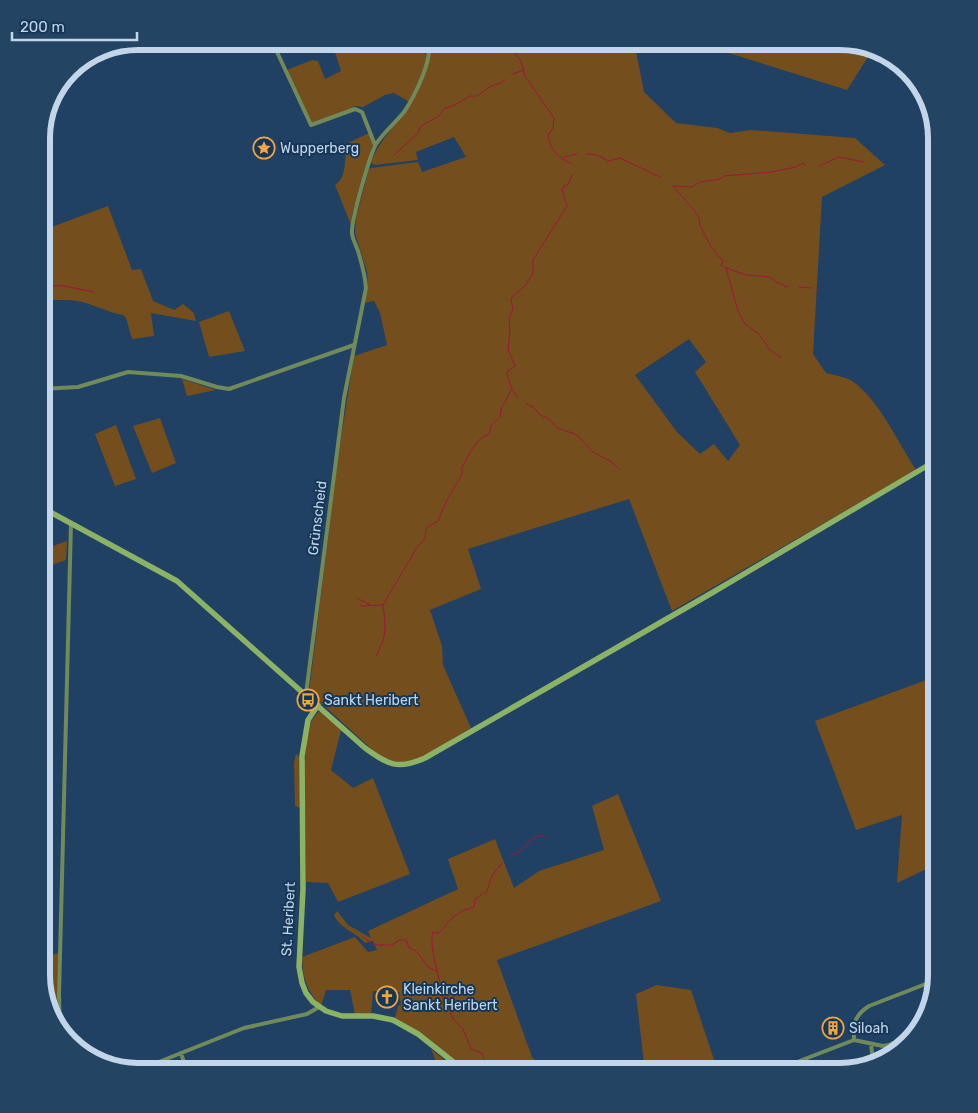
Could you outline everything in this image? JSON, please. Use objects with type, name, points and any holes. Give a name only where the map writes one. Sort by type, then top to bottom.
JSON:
[{"type":"street","points":[[276,50],[311,125],[355,109],[362,112],[376,145]]},
{"type":"street","name":"Grünscheid","points":[[306,694],[344,398],[366,288],[365,273],[352,233],[362,186],[376,145],[390,126],[404,112],[415,93],[428,60],[430,50]]},
{"type":"street","points":[[50,389],[78,387],[128,372],[181,376],[229,389],[354,345]]},
{"type":"street","points":[[50,512],[177,581],[377,757],[388,763],[400,765],[411,764],[710,594],[928,465]]},
{"type":"street","points":[[60,1015],[71,522]]},
{"type":"street","name":"St. Heribert","points":[[318,705],[308,720],[302,756],[303,889],[299,967],[306,992],[319,1007]]},
{"type":"street","points":[[854,1040],[854,1023],[860,1012],[869,1006],[927,983]]},
{"type":"street","points":[[156,1063],[244,1028],[308,1014],[319,1007],[342,1016],[373,1016],[393,1020],[433,1045],[455,1063]]},
{"type":"street","points":[[794,1063],[854,1040],[883,1046],[889,1045],[903,1036]]},
{"type":"street","points":[[871,1044],[872,1056]]},
{"type":"street","points":[[181,1053],[184,1063]]},
{"type":"shaded area","points":[[334,50],[636,50],[644,92],[676,123],[717,128],[730,133],[751,130],[855,138],[885,165],[822,197],[813,354],[826,373],[852,381],[871,398],[916,470],[672,611],[629,499],[468,549],[481,589],[430,610],[442,646],[443,665],[471,728],[437,749],[409,762],[395,762],[379,756],[309,692],[337,463],[354,356],[387,345],[380,313],[374,301],[364,303],[368,286],[367,272],[355,233],[356,217],[369,169],[418,162],[422,172],[466,157],[454,137],[416,152],[418,160],[375,165],[371,163],[379,146],[411,103],[394,93],[385,95],[363,107],[354,106],[313,123],[311,122],[287,70],[312,60],[318,61],[325,79],[341,71]],"holes":[[[689,339],[706,362],[695,372],[740,445],[728,461],[714,444],[700,454],[677,432],[635,375]]]},
{"type":"shaded area","points":[[719,50],[846,50],[869,55],[847,90]]},
{"type":"shaded area","points":[[369,133],[373,144],[352,215],[351,225],[335,185],[342,177],[346,144]]},
{"type":"shaded area","points":[[108,206],[132,270],[141,269],[153,301],[174,310],[183,304],[194,313],[196,321],[151,313],[154,336],[132,339],[126,318],[123,315],[77,301],[50,300],[50,228]]},
{"type":"shaded area","points":[[229,311],[245,351],[209,357],[199,322]]},
{"type":"shaded area","points":[[182,379],[216,390],[187,396]]},
{"type":"shaded area","points":[[160,418],[176,463],[152,473],[133,426]]},
{"type":"shaded area","points":[[116,425],[136,479],[115,486],[95,434]]},
{"type":"shaded area","points":[[67,541],[66,560],[50,566],[50,547]]},
{"type":"shaded area","points":[[928,679],[928,868],[897,883],[902,815],[856,830],[815,721]]},
{"type":"shaded area","points":[[319,711],[341,730],[331,770],[353,788],[373,778],[410,874],[338,902],[328,883],[306,882],[305,809],[295,806],[294,763],[296,754],[305,761],[306,742],[311,721]]},
{"type":"shaded area","points":[[618,794],[661,901],[497,960],[532,1057],[538,1063],[459,1063],[431,1041],[395,1018],[398,1006],[401,1005],[399,992],[373,991],[371,1013],[355,1014],[350,990],[326,990],[321,1006],[312,994],[304,978],[302,957],[355,937],[368,952],[377,950],[373,941],[365,943],[340,924],[334,915],[337,911],[348,925],[371,938],[368,931],[458,889],[448,859],[495,839],[514,888],[539,871],[604,850],[592,806]]},
{"type":"shaded area","points":[[58,953],[57,1009],[51,987],[50,956]]},
{"type":"shaded area","points":[[657,985],[691,990],[715,1063],[644,1063],[636,994]]},
{"type":"shaded area","points":[[431,1049],[448,1063],[436,1063]]},
{"type":"waterway","points":[[513,50],[521,61],[525,76],[554,118],[553,128],[548,135],[553,149],[559,156],[572,164]]},
{"type":"waterway","points":[[512,74],[524,70]]},
{"type":"waterway","points":[[394,155],[417,134],[421,126],[439,116],[445,108],[455,105],[470,96],[477,96],[491,86],[505,80]]},
{"type":"waterway","points":[[563,157],[577,154]]},
{"type":"waterway","points":[[586,154],[597,155],[609,161],[620,158],[660,177]]},
{"type":"waterway","points":[[819,166],[839,157],[863,162]]},
{"type":"waterway","points":[[674,186],[692,187],[700,182],[720,179],[723,176],[771,172],[796,167],[803,163],[806,165]]},
{"type":"waterway","points":[[360,606],[383,605],[416,549],[425,538],[426,528],[438,521],[447,500],[462,474],[462,467],[472,449],[480,439],[489,434],[491,426],[500,417],[501,409],[512,389],[507,375],[508,371],[515,366],[508,350],[509,318],[513,309],[511,300],[525,286],[533,273],[533,260],[567,206],[562,190],[568,184],[572,175]]},
{"type":"waterway","points":[[673,186],[694,210],[711,247],[723,261],[721,265],[726,268],[738,311],[745,324],[759,334],[770,350],[782,358]]},
{"type":"waterway","points":[[726,268],[746,275],[770,277],[785,287],[789,286]]},
{"type":"waterway","points":[[50,285],[65,286],[93,292]]},
{"type":"waterway","points":[[799,287],[811,288]]},
{"type":"waterway","points":[[513,390],[518,398]]},
{"type":"waterway","points":[[526,404],[534,407],[539,414],[549,419],[557,428],[575,434],[593,452],[612,462],[619,469]]},
{"type":"waterway","points":[[357,598],[370,605]]},
{"type":"waterway","points":[[376,656],[385,632],[383,605]]},
{"type":"waterway","points":[[510,856],[522,850],[532,839],[540,835],[545,837]]},
{"type":"waterway","points":[[489,1063],[485,1062],[482,1053],[471,1049],[463,1029],[454,1020],[450,1012],[454,1006],[452,1000],[443,998],[433,955],[432,938],[433,932],[439,933],[452,918],[462,911],[474,907],[475,899],[487,891],[492,876],[502,863]]},
{"type":"waterway","points":[[363,937],[374,945],[392,945],[399,940],[406,940],[409,948],[416,951],[429,968],[437,971]]},
{"type":"place","name":"Wupperberg","points":[[264,148]]},
{"type":"place","name":"Sankt Heribert","points":[[308,700]]},
{"type":"place","name":"Kleinkirche Sankt Heribert","points":[[387,997]]},
{"type":"place","name":"Siloah","points":[[833,1028]]}]
